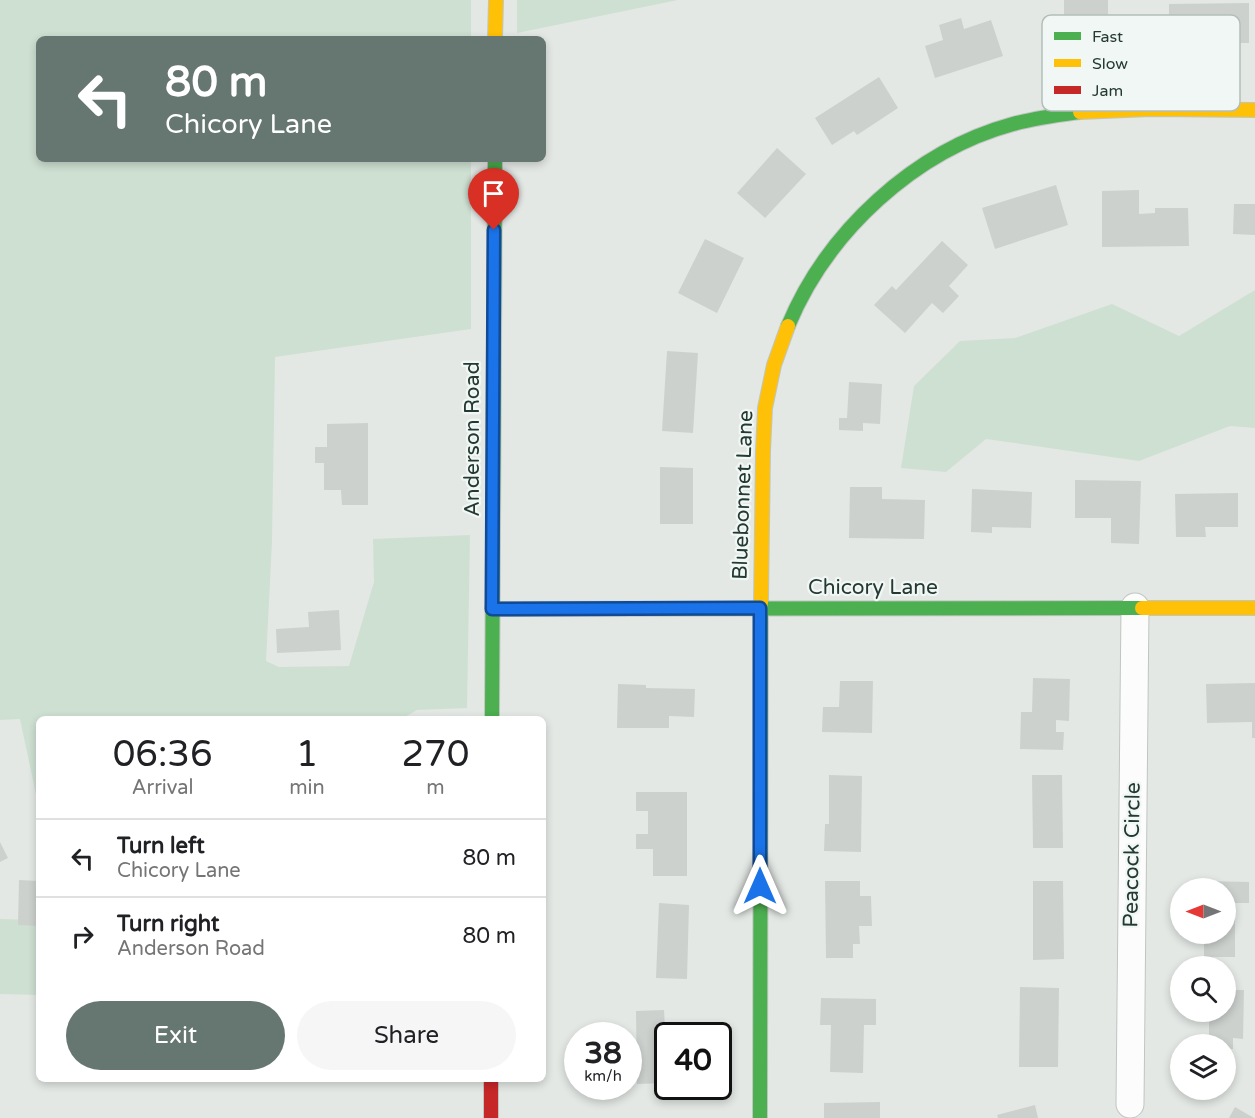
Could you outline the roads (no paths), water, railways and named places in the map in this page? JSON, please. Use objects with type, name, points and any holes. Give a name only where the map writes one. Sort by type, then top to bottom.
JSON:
[{"type":"street","points":[[495,36],[496,0]]},
{"type":"street","name":"Bluebonnet Lane","points":[[760,1118],[760,608],[763,433],[768,389],[774,366],[802,295],[838,240],[863,213],[907,176],[945,152],[980,135],[1047,115],[1084,111]]},
{"type":"street","name":"Anderson Road","points":[[492,716],[495,162]]},
{"type":"street","name":"Peacock Circle","points":[[1130,1104],[1135,607]]},
{"type":"street","name":"Chicory Lane","points":[[492,609],[1255,608]]},
{"type":"street","points":[[491,1082],[491,1118]]}]
